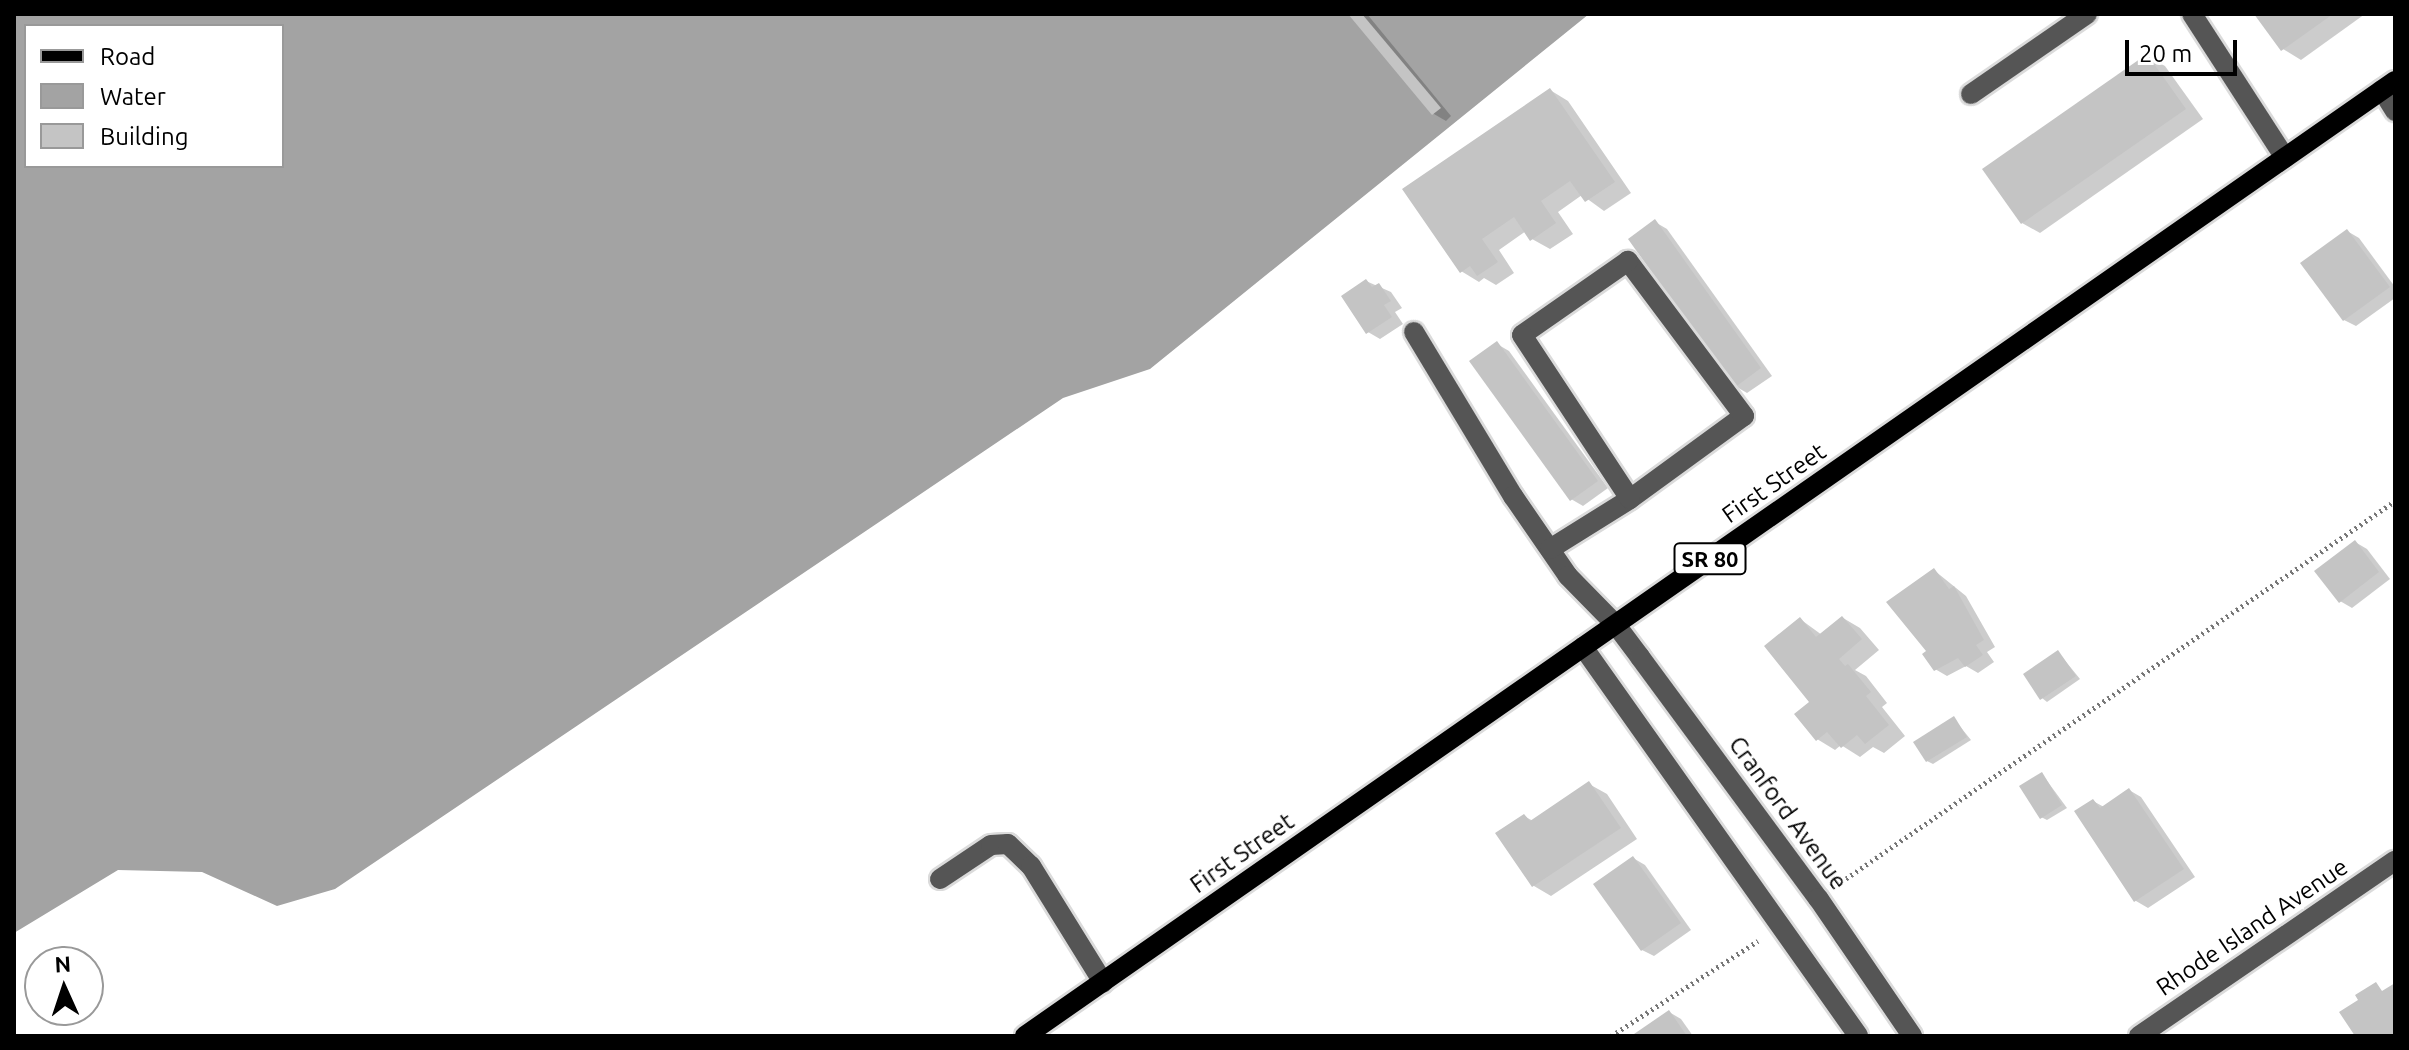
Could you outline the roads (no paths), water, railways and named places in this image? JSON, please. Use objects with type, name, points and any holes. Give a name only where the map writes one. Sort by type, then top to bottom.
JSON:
[{"type":"main road","name":"First Street","points":[[1025,1036],[2388,86]]},
{"type":"street","points":[[1971,94],[2087,14]]},
{"type":"street","points":[[2192,14],[2285,158]]},
{"type":"street","points":[[2388,86],[2395,111]]},
{"type":"street","points":[[1550,549],[1630,499],[1744,416],[1628,261],[1522,335],[1630,499]]},
{"type":"street","name":"Cranford Avenue","points":[[1414,332],[1457,407],[1568,576],[1616,625],[1818,898],[1912,1036]]},
{"type":"street","points":[[1583,647],[1858,1036]]},
{"type":"street","points":[[940,879],[991,845],[1008,844],[1031,866],[1103,982]]},
{"type":"street","name":"Rhode Island Avenue","points":[[2139,1036],[2395,861]]},
{"type":"water","points":[[14,14],[1589,14],[1150,369],[1063,398],[335,889],[277,906],[202,872],[118,870],[14,933]]}]
